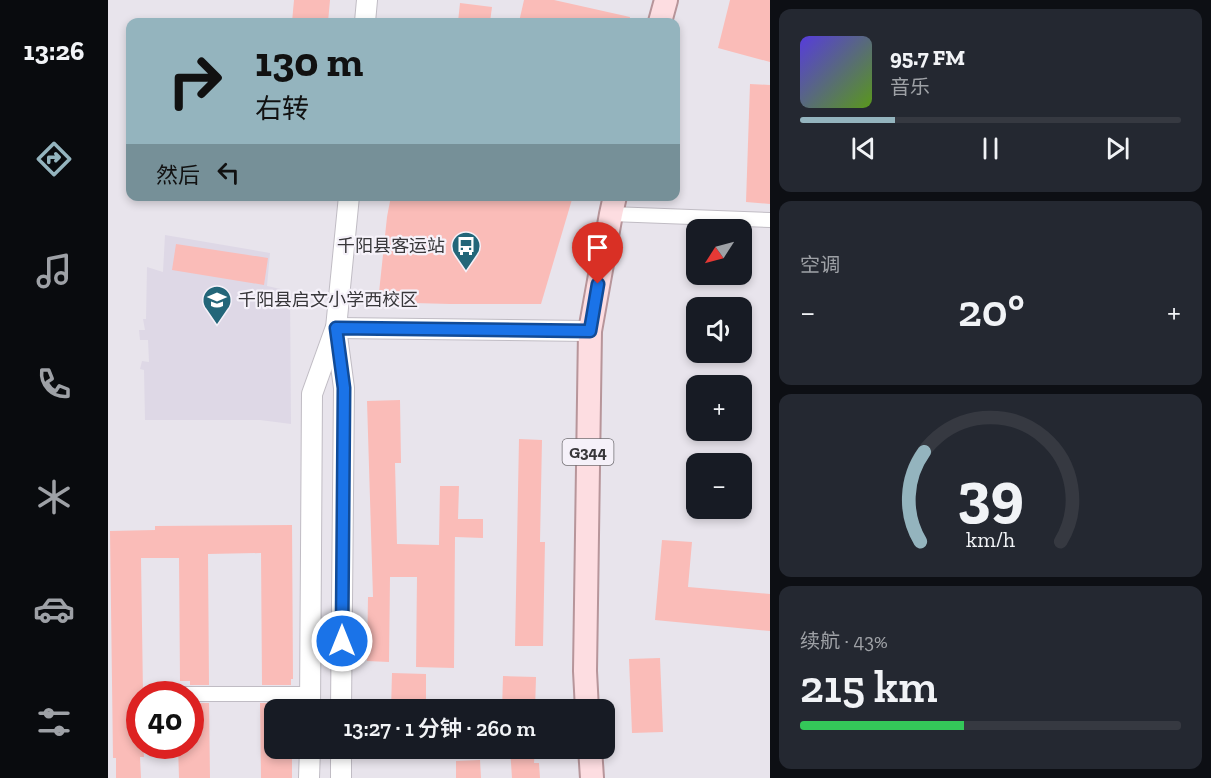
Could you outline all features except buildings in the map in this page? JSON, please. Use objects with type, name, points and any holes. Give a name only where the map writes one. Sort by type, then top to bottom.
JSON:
[{"type":"main road","points":[[661,18],[666,0]]},
{"type":"main road","name":"G344","points":[[587,699],[585,672],[590,331],[613,205]]},
{"type":"main road","points":[[591,759],[592,778]]},
{"type":"street","points":[[365,18],[367,0]]},
{"type":"street","points":[[341,699],[344,388],[336,328],[349,201]]},
{"type":"street","points":[[613,205],[770,220]]},
{"type":"street","points":[[336,328],[590,331]]},
{"type":"street","points":[[310,699],[312,394],[336,328]]},
{"type":"street","points":[[204,696],[264,700]]},
{"type":"street","points":[[309,759],[309,778]]},
{"type":"street","points":[[341,759],[341,778]]},
{"type":"shaded area","name":"千阳县启文小学西校区","points":[[165,235],[270,253],[267,286],[290,291],[291,424],[260,420],[145,420],[144,370],[140,369],[142,361],[149,362],[148,340],[140,340],[139,330],[145,330],[143,319],[146,319],[147,267],[163,272]]},
{"type":"place","name":"千阳县客运站","points":[[466,272]]},
{"type":"place","name":"千阳县启文小学西校区","points":[[217,326]]},
{"type":"route","points":[[342,641],[344,388],[336,328],[590,331],[598,284]]}]
